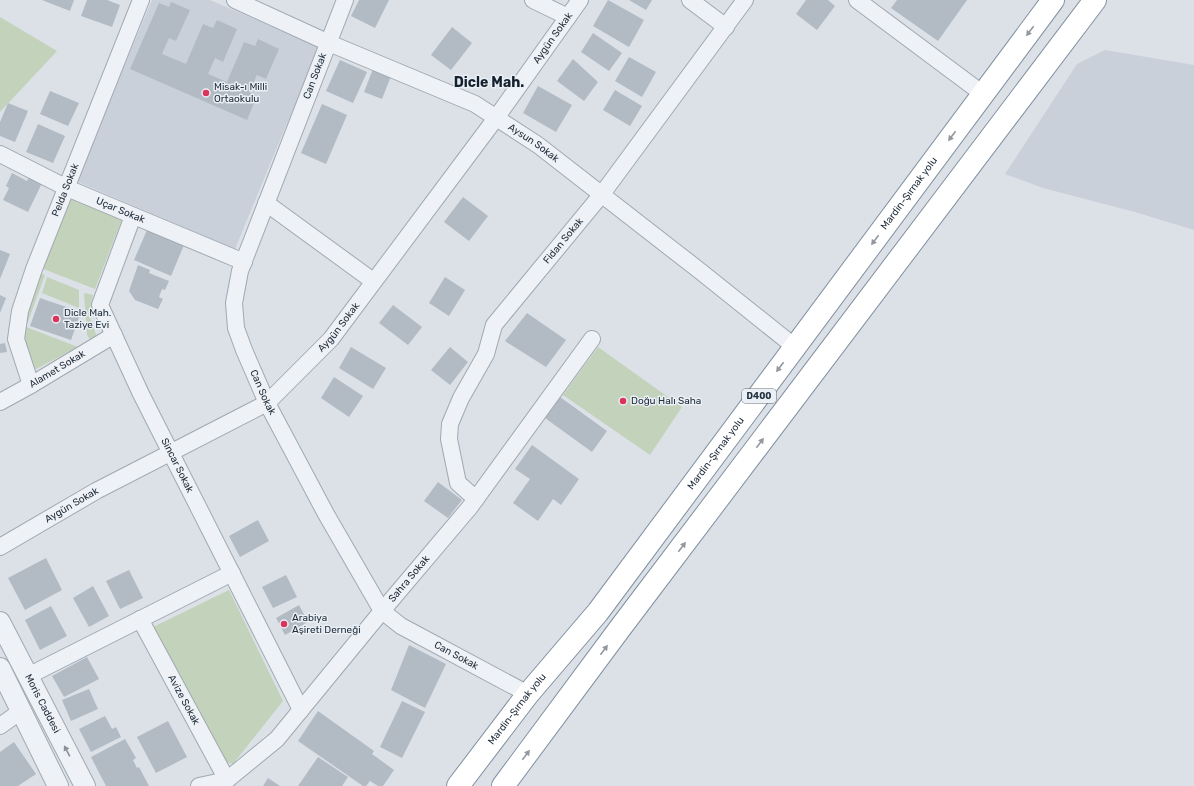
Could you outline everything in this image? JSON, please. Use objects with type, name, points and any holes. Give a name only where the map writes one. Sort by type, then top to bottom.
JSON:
[{"type":"highway","name":"Mardin-Şırnak yolu","points":[[458,786],[528,694],[598,612],[1053,0]]},
{"type":"highway","points":[[503,786],[1095,0]]},
{"type":"street","name":"Pelda Sokak","points":[[31,385],[16,338],[20,311],[34,269],[68,188],[142,0]]},
{"type":"street","name":"Aysun Sokak","points":[[235,0],[329,43],[474,104],[538,144],[795,347]]},
{"type":"street","name":"Can Sokak","points":[[345,0],[240,271],[234,302],[236,328],[267,403],[326,514],[382,611],[401,626],[528,694]]},
{"type":"street","points":[[533,0],[568,17]]},
{"type":"street","name":"Aygün Sokak","points":[[0,546],[96,491],[267,403],[331,339],[496,118],[580,0]]},
{"type":"street","points":[[690,0],[726,27]]},
{"type":"street","name":"Fidan Sokak","points":[[476,499],[458,483],[449,439],[450,424],[461,398],[486,354],[494,325],[602,194],[746,0]]},
{"type":"street","points":[[857,0],[983,94]]},
{"type":"street","name":"Uçar Sokak","points":[[0,154],[68,188],[244,262]]},
{"type":"street","points":[[266,203],[373,281]]},
{"type":"street","name":"Sincar Sokak","points":[[133,216],[100,305],[141,394],[172,452],[301,710]]},
{"type":"street","name":"Alamet Sokak","points":[[0,402],[114,335]]},
{"type":"street","name":"Sahra Sokak","points":[[199,786],[227,780],[277,739],[476,499],[592,339]]},
{"type":"street","points":[[28,676],[232,573]]},
{"type":"street","name":"Avize Sokak","points":[[140,619],[227,780]]},
{"type":"street","name":"Moris Caddesi","points":[[0,622],[85,786]]},
{"type":"street","points":[[0,668],[58,786]]},
{"type":"street","points":[[0,726],[21,711]]},
{"type":"shaded area","name":"Misak-ı Milli Ortaokulu","points":[[152,0],[210,0],[320,47],[235,249],[76,181]]},
{"type":"shaded area","points":[[1105,50],[1194,65],[1194,230],[1135,212],[1043,188],[1005,174],[1077,64]]},
{"type":"green space","points":[[0,17],[57,51],[0,112]]},
{"type":"green space","points":[[70,193],[124,214],[95,289],[41,268]]},
{"type":"green space","points":[[39,273],[45,275],[26,327],[78,347],[36,369],[28,364],[22,345],[24,316]]},
{"type":"green space","points":[[47,277],[79,290],[79,308],[42,293]]},
{"type":"green space","points":[[84,293],[93,295],[90,307],[90,316],[97,336],[91,341],[87,335]]},
{"type":"green space","name":"Doğu Halı Saha","points":[[598,347],[682,407],[650,455],[563,395]]},
{"type":"green space","points":[[229,590],[283,701],[233,764],[219,760],[153,627]]},
{"type":"building","points":[[42,0],[74,0],[70,11]]},
{"type":"building","points":[[87,0],[107,0],[120,5],[112,27],[81,16]]},
{"type":"building","points":[[359,0],[389,0],[375,28],[351,16]]},
{"type":"building","points":[[608,0],[644,20],[629,47],[593,26]]},
{"type":"building","points":[[629,0],[652,0],[646,10]]},
{"type":"building","points":[[806,0],[828,0],[835,6],[817,30],[796,14]]},
{"type":"building","points":[[897,0],[967,0],[938,41],[891,8]]},
{"type":"building","points":[[171,2],[190,10],[176,41],[169,38],[162,54],[186,64],[203,24],[213,28],[217,20],[237,29],[223,62],[215,58],[208,74],[227,82],[244,42],[255,46],[258,39],[279,49],[266,79],[257,75],[249,92],[257,96],[247,120],[130,69],[159,3],[169,7]]},
{"type":"building","points":[[452,27],[472,43],[451,70],[431,55]]},
{"type":"building","points":[[593,33],[622,53],[609,71],[581,52]]},
{"type":"building","points":[[629,57],[656,72],[642,97],[615,81]]},
{"type":"building","points":[[573,59],[598,82],[584,101],[557,81]]},
{"type":"building","points":[[340,60],[367,72],[353,103],[326,91]]},
{"type":"building","points":[[373,69],[391,76],[382,99],[364,92]]},
{"type":"building","points":[[538,86],[572,105],[556,132],[523,113]]},
{"type":"building","points":[[615,90],[642,106],[630,126],[603,110]]},
{"type":"building","points":[[50,91],[79,103],[68,126],[40,114]]},
{"type":"building","points":[[8,103],[28,111],[15,142],[0,136],[0,122]]},
{"type":"building","points":[[322,104],[347,115],[326,164],[301,153]]},
{"type":"building","points":[[38,124],[65,136],[53,163],[26,152]]},
{"type":"building","points":[[12,173],[27,181],[29,177],[42,183],[28,212],[3,200],[9,188],[6,186]]},
{"type":"building","points":[[463,197],[488,216],[469,241],[444,222]]},
{"type":"building","points":[[147,230],[184,245],[171,276],[134,260]]},
{"type":"building","points":[[0,250],[10,254],[0,279]]},
{"type":"building","points":[[138,265],[150,270],[149,273],[169,281],[165,290],[162,289],[159,297],[163,299],[158,309],[135,300],[129,291]]},
{"type":"building","points":[[445,277],[465,290],[449,316],[429,303]]},
{"type":"building","points":[[0,295],[6,298],[0,313]]},
{"type":"building","name":"Dicle Mah. Taziye Evi","points":[[40,298],[81,312],[71,340],[30,326]]},
{"type":"building","points":[[393,305],[422,327],[408,345],[379,323]]},
{"type":"building","points":[[527,313],[566,340],[546,367],[505,341]]},
{"type":"building","points":[[5,343],[7,352],[0,353],[0,344]]},
{"type":"building","points":[[351,347],[386,368],[373,389],[339,368]]},
{"type":"building","points":[[450,347],[468,362],[450,385],[431,370]]},
{"type":"building","points":[[334,377],[363,396],[349,417],[321,398]]},
{"type":"building","points":[[560,397],[607,431],[592,452],[545,418]]},
{"type":"building","points":[[532,445],[579,479],[561,505],[553,499],[538,521],[513,503],[530,479],[515,469]]},
{"type":"building","points":[[438,482],[462,500],[448,518],[424,501]]},
{"type":"building","points":[[258,520],[269,541],[240,557],[229,536]]},
{"type":"building","points":[[46,558],[62,590],[25,610],[8,578]]},
{"type":"building","points":[[129,570],[143,598],[120,609],[106,581]]},
{"type":"building","points":[[286,575],[297,597],[273,608],[262,587]]},
{"type":"building","points":[[93,586],[109,616],[89,627],[73,598]]},
{"type":"building","points":[[299,605],[308,622],[285,635],[276,618]]},
{"type":"building","points":[[51,606],[67,636],[40,650],[25,620]]},
{"type":"building","points":[[409,645],[446,664],[425,708],[391,690]]},
{"type":"building","points":[[87,657],[99,679],[64,697],[52,676]]},
{"type":"building","points":[[89,689],[98,709],[71,721],[62,700]]},
{"type":"building","points":[[402,701],[425,712],[402,758],[380,747]]},
{"type":"building","points":[[318,711],[374,751],[372,754],[394,770],[383,786],[378,786],[370,781],[366,786],[363,786],[298,741]]},
{"type":"building","points":[[105,716],[112,729],[116,727],[121,737],[91,752],[79,729]]},
{"type":"building","points":[[168,721],[187,757],[156,773],[137,737]]},
{"type":"building","points":[[125,739],[136,758],[133,760],[137,768],[139,767],[149,786],[106,786],[91,757]]},
{"type":"building","points":[[14,742],[36,774],[18,786],[0,786],[0,752]]},
{"type":"building","points":[[318,757],[348,777],[342,786],[298,786]]},
{"type":"building","points":[[268,778],[280,786],[263,786]]},
{"type":"place","name":"Misak-ı Milli Ortaokulu","points":[[206,93]]},
{"type":"place","name":"Dicle Mah. Taziye Evi","points":[[56,319]]},
{"type":"place","name":"Doğu Halı Saha","points":[[623,401]]},
{"type":"place","name":"Arabiya Aşireti Derneği","points":[[284,624]]},
{"type":"district","name":"Dicle Mah.","points":[[489,82]]}]
